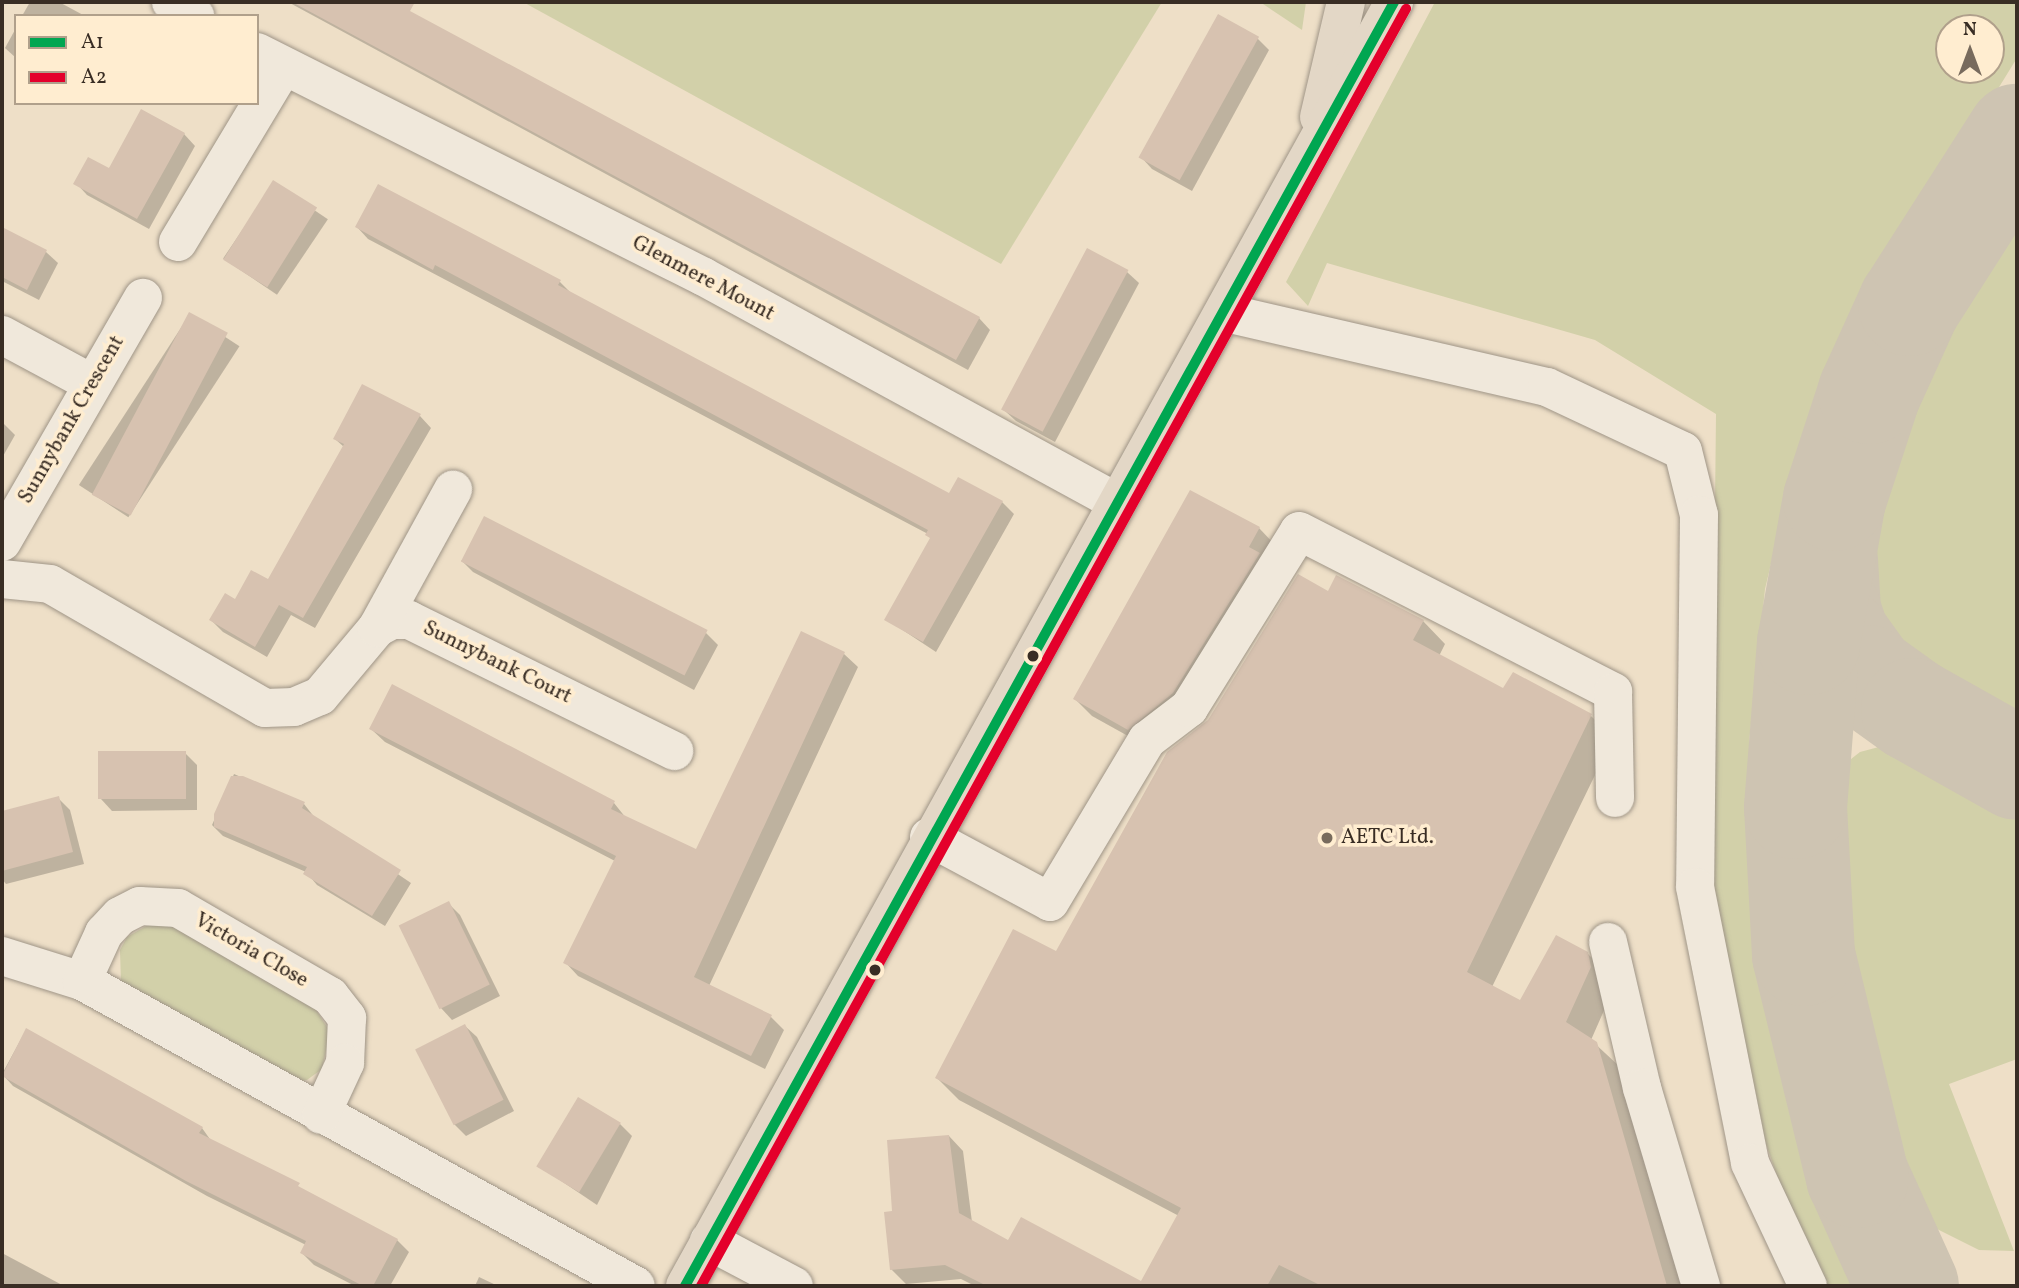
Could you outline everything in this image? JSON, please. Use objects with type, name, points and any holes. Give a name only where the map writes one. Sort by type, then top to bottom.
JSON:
[{"type":"highway","points":[[1310,157],[1346,2]]},
{"type":"highway","points":[[685,1286],[929,837],[1116,502],[1226,313],[1394,2]]},
{"type":"street","points":[[171,2],[192,14]]},
{"type":"street","name":"Glenmere Mount","points":[[259,82],[270,60],[704,277],[1116,502]]},
{"type":"street","name":"Glenmere Mount","points":[[178,242],[247,105]]},
{"type":"street","name":"Sunnybank Crescent","points":[[2,542],[91,383],[144,298]]},
{"type":"street","points":[[1226,313],[1547,387],[1683,451],[1699,515],[1695,887],[1750,1163],[1808,1286]]},
{"type":"street","points":[[2,335],[91,383]]},
{"type":"street","points":[[2,579],[50,584],[265,708],[293,707],[320,696],[377,628],[453,489]]},
{"type":"street","points":[[929,837],[1051,902],[1147,740],[1189,708],[1299,531],[1613,691],[1615,798]]},
{"type":"street","name":"Sunnybank Court","points":[[377,628],[392,620],[409,620],[674,751]]},
{"type":"street","name":"Victoria Close","points":[[82,981],[104,933],[120,916],[140,906],[178,908],[330,996],[347,1018],[345,1063],[321,1115]]},
{"type":"street","points":[[1608,942],[1642,1088],[1701,1286]]},
{"type":"street","points":[[2,956],[82,981],[321,1115],[636,1286]]},
{"type":"street","points":[[709,1241],[794,1286]]},
{"type":"shaded area","points":[[523,2],[1162,2],[1001,264]]},
{"type":"shaded area","points":[[1260,2],[1306,2],[1302,30]]},
{"type":"shaded area","points":[[1435,2],[2017,2],[2017,58],[2005,77],[2005,14],[1935,14],[1935,84],[2001,84],[1883,275],[1795,463],[1765,589],[1749,743],[1752,878],[1760,949],[1774,1025],[1814,1159],[1868,1286],[1826,1286],[1783,1193],[1765,1141],[1711,879],[1716,414],[1595,340],[1327,263],[1308,306],[1286,282]]},
{"type":"shaded area","points":[[2017,229],[2017,722],[1892,652],[1864,600],[1872,536],[1913,414],[1990,243]]},
{"type":"shaded area","points":[[1890,744],[2017,814],[2017,1059],[1949,1084],[2014,1251],[1979,1250],[1929,1225],[1883,1094],[1848,939],[1837,770],[1860,752]]},
{"type":"shaded area","points":[[153,922],[173,922],[313,1005],[330,1032],[322,1069],[307,1080],[289,1082],[121,983],[120,950],[127,937]]},
{"type":"building","points":[[292,2],[415,2],[410,11],[980,317],[956,360]]},
{"type":"building","points":[[1218,14],[1259,37],[1180,180],[1138,157]]},
{"type":"building","points":[[141,109],[185,133],[137,219],[73,184],[88,157],[109,168]]},
{"type":"building","points":[[273,180],[317,208],[267,287],[223,260]]},
{"type":"building","points":[[378,184],[561,280],[558,285],[949,493],[958,477],[1003,501],[923,642],[884,620],[930,538],[925,535],[928,530],[435,265],[433,270],[355,227]]},
{"type":"building","points":[[2,227],[47,250],[27,290],[2,277]]},
{"type":"building","points":[[1087,248],[1128,270],[1043,432],[1001,410]]},
{"type":"building","points":[[189,312],[228,333],[131,515],[92,495]]},
{"type":"building","points":[[362,384],[421,414],[303,618],[279,605],[255,647],[209,620],[225,593],[235,599],[251,570],[268,579],[344,444],[333,439]]},
{"type":"building","points":[[1190,490],[1260,527],[1249,547],[1260,553],[1173,693],[1128,730],[1073,699]]},
{"type":"building","points":[[484,516],[708,630],[684,675],[461,561]]},
{"type":"building","name":"AETC Ltd.","points":[[1298,574],[1328,591],[1336,575],[1424,620],[1413,640],[1503,688],[1513,672],[1592,714],[1467,972],[1520,1000],[1556,935],[1588,952],[1591,967],[1566,1022],[1597,1042],[1667,1286],[1322,1286],[1279,1265],[1267,1286],[987,1286],[945,1265],[890,1270],[884,1212],[892,1211],[887,1140],[949,1135],[959,1213],[1008,1240],[1021,1217],[1141,1281],[1181,1208],[935,1078],[1013,929],[1056,951],[1167,752],[1208,720]]},
{"type":"building","points":[[801,631],[845,652],[694,977],[772,1015],[751,1056],[563,963],[616,856],[369,729],[392,684],[615,801],[611,809],[696,849]]},
{"type":"building","points":[[98,751],[186,751],[186,799],[98,799]]},
{"type":"building","points":[[231,776],[243,776],[305,802],[302,808],[401,870],[372,916],[303,874],[307,867],[214,827],[214,814]]},
{"type":"building","points":[[59,796],[73,852],[2,871],[2,811]]},
{"type":"building","points":[[449,901],[490,985],[439,1009],[399,926]]},
{"type":"building","points":[[465,1024],[504,1100],[454,1125],[415,1049]]},
{"type":"building","points":[[26,1028],[203,1127],[199,1133],[300,1183],[298,1186],[398,1239],[373,1286],[363,1286],[300,1253],[306,1241],[186,1181],[2,1076]]},
{"type":"building","points":[[578,1097],[621,1123],[579,1192],[536,1166]]},
{"type":"taxiway","points":[[1907,1286],[1857,1176],[1803,954],[1795,807],[1808,643],[1834,499],[1869,392],[1909,304],[2017,135]]},
{"type":"taxiway","points":[[1826,560],[1829,611],[1838,637],[1866,676],[1912,709],[2017,768]]},
{"type":"transit line","name":"A1","points":[[685,1286],[1394,2]]},
{"type":"transit line","name":"A2","points":[[701,1286],[1406,9]]},
{"type":"place","name":"AETC Ltd.","points":[[1327,838]]}]
